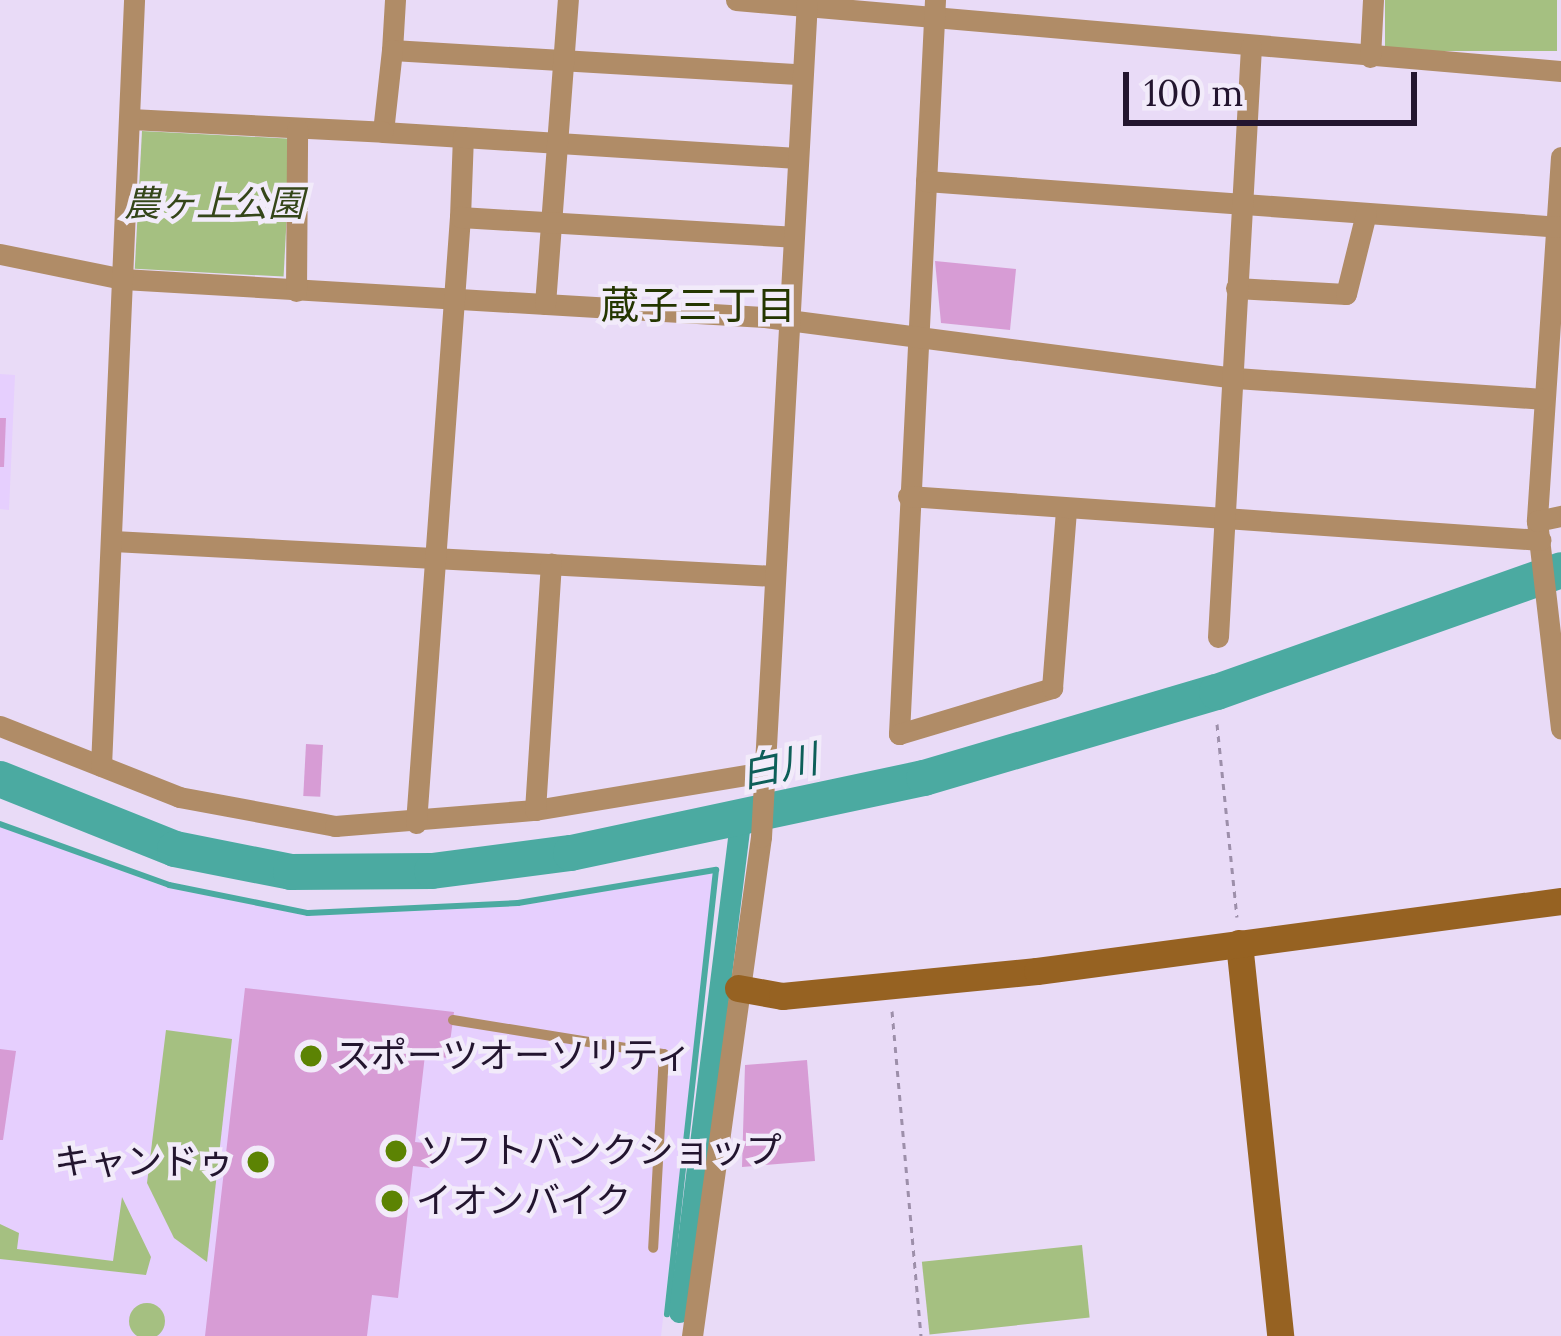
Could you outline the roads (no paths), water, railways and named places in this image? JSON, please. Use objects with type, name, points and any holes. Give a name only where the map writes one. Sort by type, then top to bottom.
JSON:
[{"type":"street","points":[[101,766],[134,0]]},
{"type":"street","points":[[383,132],[395,0]]},
{"type":"street","points":[[545,304],[568,0]]},
{"type":"street","points":[[736,0],[934,11],[1251,47],[1561,71]]},
{"type":"street","points":[[1370,57],[1373,0]]},
{"type":"street","points":[[692,1336],[761,837],[807,3]]},
{"type":"street","points":[[934,11],[899,734],[1052,688],[1066,509]]},
{"type":"street","points":[[1219,637],[1251,47]]},
{"type":"street","points":[[392,50],[802,74]]},
{"type":"street","points":[[130,119],[797,158]]},
{"type":"street","points":[[296,291],[297,129]]},
{"type":"street","points":[[416,823],[463,137]]},
{"type":"street","points":[[1561,157],[1542,399],[1538,531],[1561,729]]},
{"type":"street","points":[[926,181],[1240,208],[1558,227]]},
{"type":"street","points":[[1236,288],[1346,294],[1366,213]]},
{"type":"street","points":[[460,217],[793,237]]},
{"type":"street","points":[[0,254],[123,279],[787,320],[1236,378],[1542,399]]},
{"type":"street","points":[[908,496],[1226,518],[1538,531],[1561,516]]},
{"type":"street","points":[[113,541],[775,576]]},
{"type":"street","points":[[535,811],[551,564]]},
{"type":"street","points":[[0,725],[101,766],[258,816],[416,823],[765,782]]},
{"type":"street","points":[[738,988],[782,996],[1240,950],[1561,902]]},
{"type":"street","points":[[1240,950],[1280,1336]]},
{"type":"lane","points":[[453,1020],[664,1054],[653,1248]]},
{"type":"waterway","name":"白川","points":[[0,779],[175,849],[291,872],[432,871],[571,853],[924,778],[1217,692],[1561,570]]},
{"type":"waterway","points":[[679,1312],[740,822]]},
{"type":"waterway","points":[[0,824],[169,885],[308,913],[518,903],[716,870],[667,1314]]},
{"type":"place","name":"スポーツオーソリティ","points":[[311,1056]]},
{"type":"place","name":"ソフトバンクショップ","points":[[396,1151]]},
{"type":"place","name":"キャンドゥ","points":[[258,1162]]},
{"type":"place","name":"イオンバイク","points":[[392,1201]]},
{"type":"district","name":"蔵子三丁目","points":[[698,305]]},
{"type":"park label","name":"農ヶ上公園","points":[[214,204]]}]
